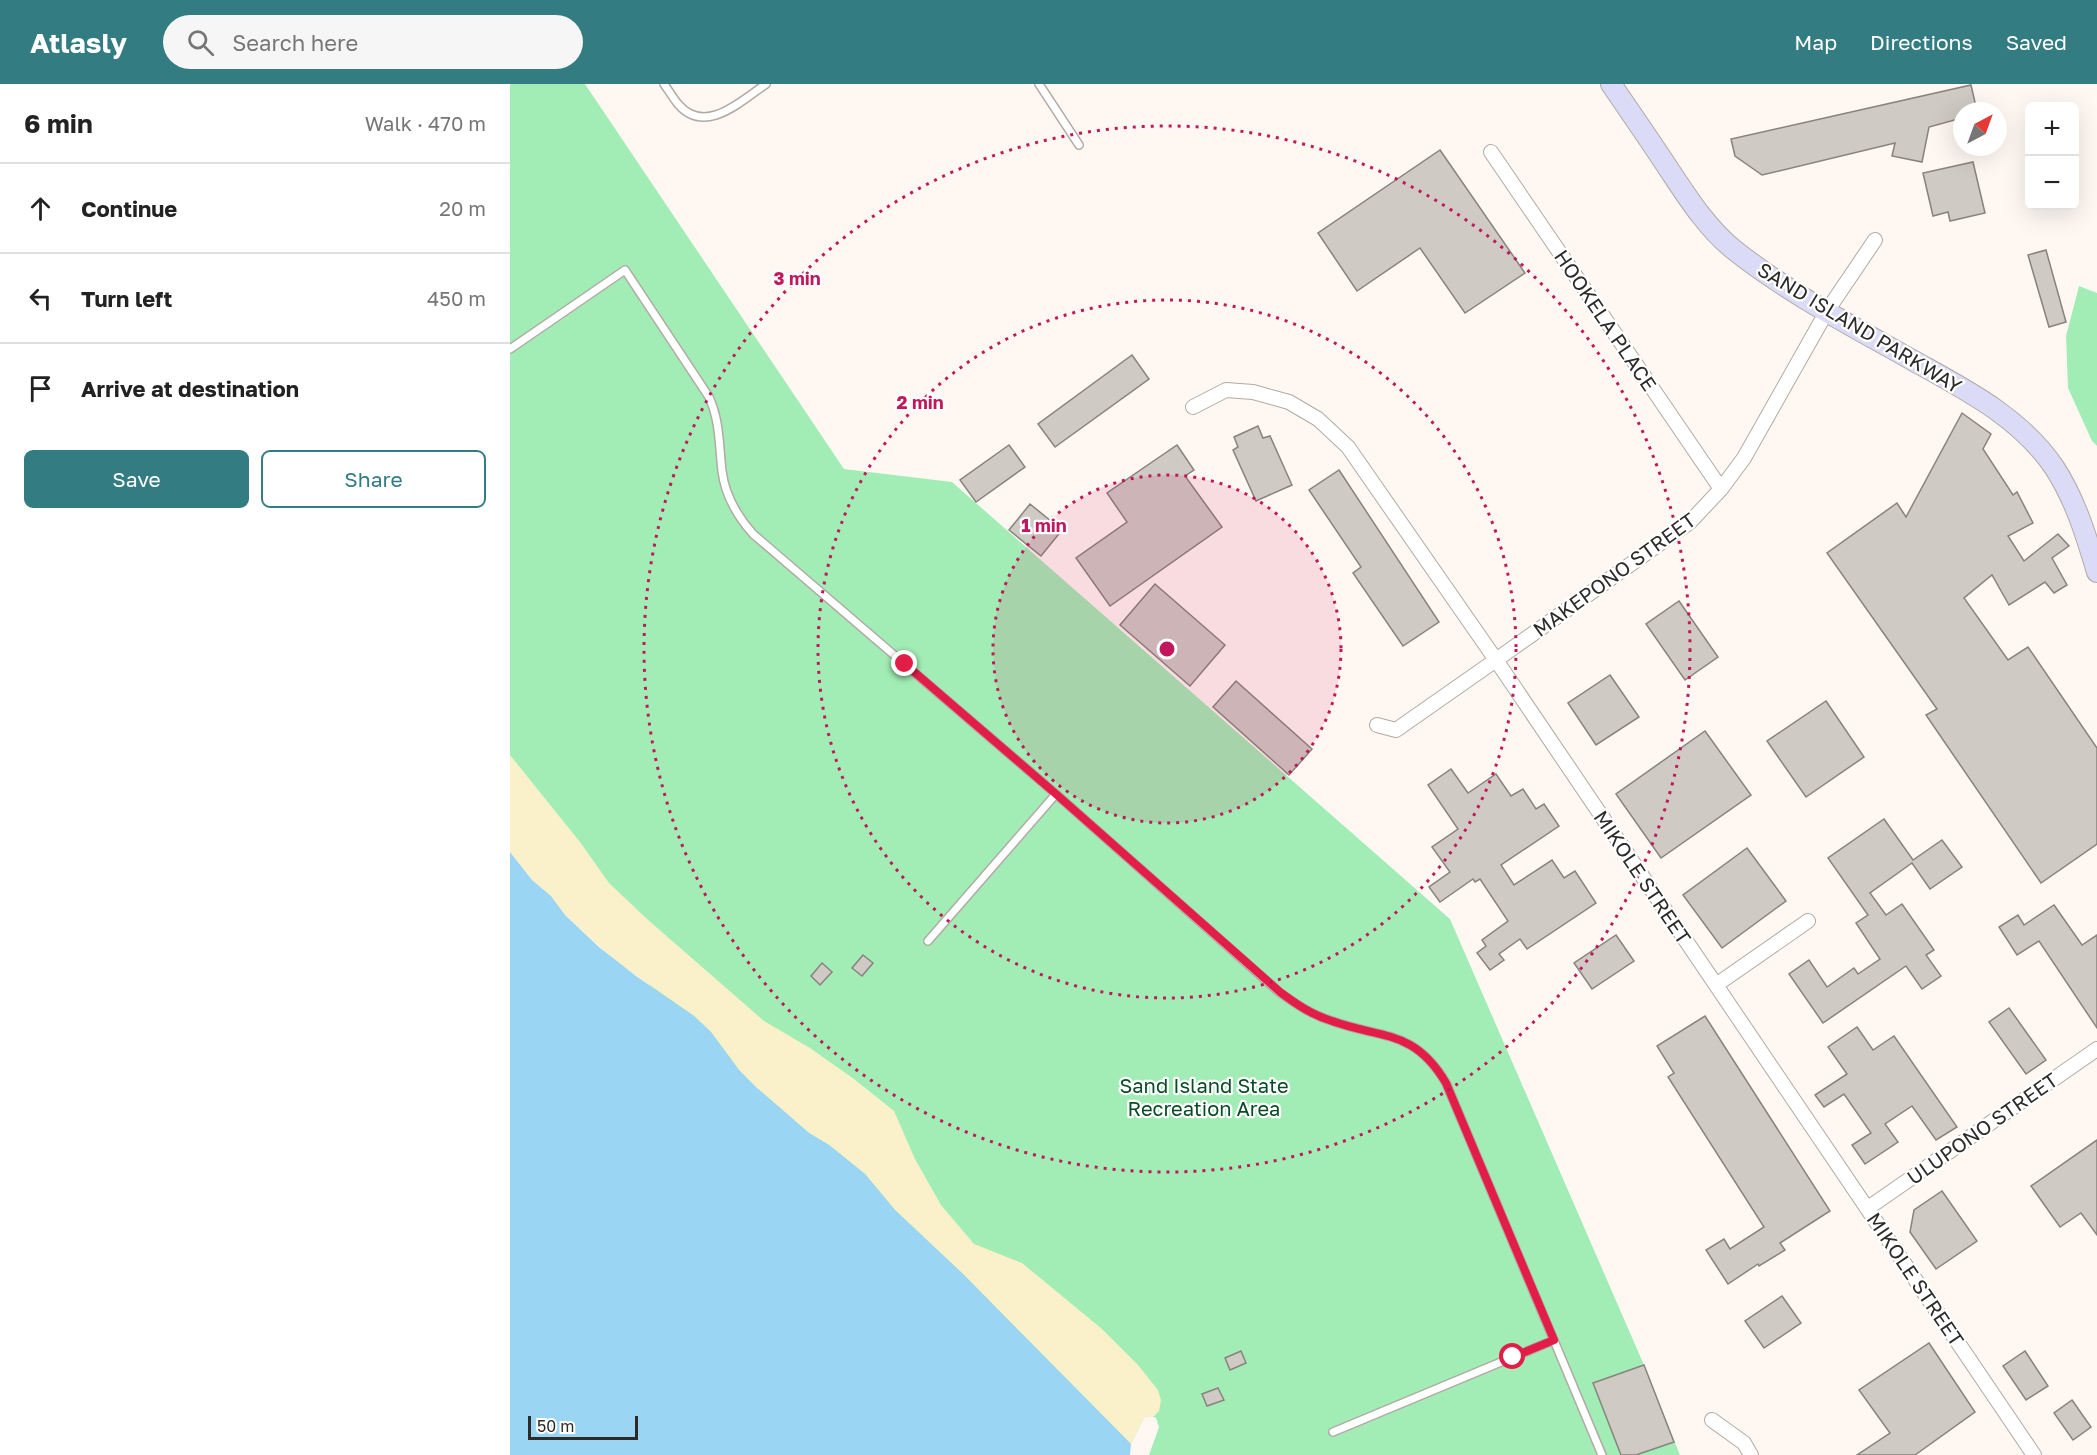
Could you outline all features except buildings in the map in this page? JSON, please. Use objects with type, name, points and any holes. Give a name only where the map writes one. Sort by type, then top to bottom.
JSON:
[{"type":"street","name":"SAND ISLAND PARKWAY","points":[[1611,84],[1697,211],[1730,246],[1770,278],[2001,412],[2029,437],[2053,467],[2072,500],[2097,572]]},
{"type":"street","name":"HOOKELA PLACE","points":[[1491,152],[1721,489]]},
{"type":"street","name":"MAKEPONO STREET","points":[[1377,725],[1396,730],[1690,522],[1721,489],[1744,458],[1827,311],[1875,240]]},
{"type":"street","name":"MIKOLE STREET","points":[[1193,407],[1226,390],[1253,392],[1289,402],[1318,419],[1348,447],[1496,660],[2034,1455]]},
{"type":"street","points":[[1716,985],[1808,921]]},
{"type":"street","name":"ULUPONO STREET","points":[[1868,1208],[2097,1049]]},
{"type":"street","points":[[1712,1420],[1744,1443],[1751,1455]]},
{"type":"lane","points":[[664,84],[679,106],[694,116],[709,118],[722,114],[766,84]]},
{"type":"lane","points":[[1039,84],[1079,145]]},
{"type":"lane","points":[[510,349],[625,270],[709,397],[717,419],[726,486],[730,499],[744,523],[763,543],[1056,794],[1291,1000],[1331,1021],[1382,1033],[1405,1042],[1433,1064],[1446,1083],[1602,1455]]},
{"type":"lane","points":[[928,941],[1056,794]]},
{"type":"lane","points":[[1333,1432],[1554,1340]]},
{"type":"green space","name":"Sand Island State Recreation Area","points":[[510,84],[585,84],[844,469],[952,482],[1450,919],[1644,1365],[1680,1455],[1149,1455],[1159,1427],[1156,1418],[1150,1415],[1144,1418],[1131,1444],[510,852]]},
{"type":"green space","points":[[2079,286],[2097,293],[2097,446],[2092,441],[2068,388],[2066,336]]},
{"type":"sand","points":[[510,755],[580,842],[609,883],[647,919],[764,1021],[810,1048],[894,1111],[915,1159],[941,1205],[974,1244],[1022,1263],[1102,1329],[1138,1365],[1158,1390],[1161,1400],[1159,1411],[1154,1416],[1144,1418],[1131,1444],[963,1274],[895,1210],[865,1174],[829,1145],[809,1133],[756,1087],[739,1070],[711,1032],[694,1016],[617,962],[565,915],[551,896],[532,880],[510,852]]},
{"type":"water","points":[[510,852],[532,880],[551,896],[565,915],[599,947],[694,1016],[711,1032],[739,1070],[756,1087],[809,1133],[829,1145],[865,1174],[895,1210],[963,1274],[1131,1444],[1130,1455],[510,1455]]},
{"type":"route","points":[[905,664],[1280,992],[1303,1008],[1331,1021],[1382,1033],[1405,1042],[1433,1064],[1446,1083],[1554,1340],[1513,1357]]}]
